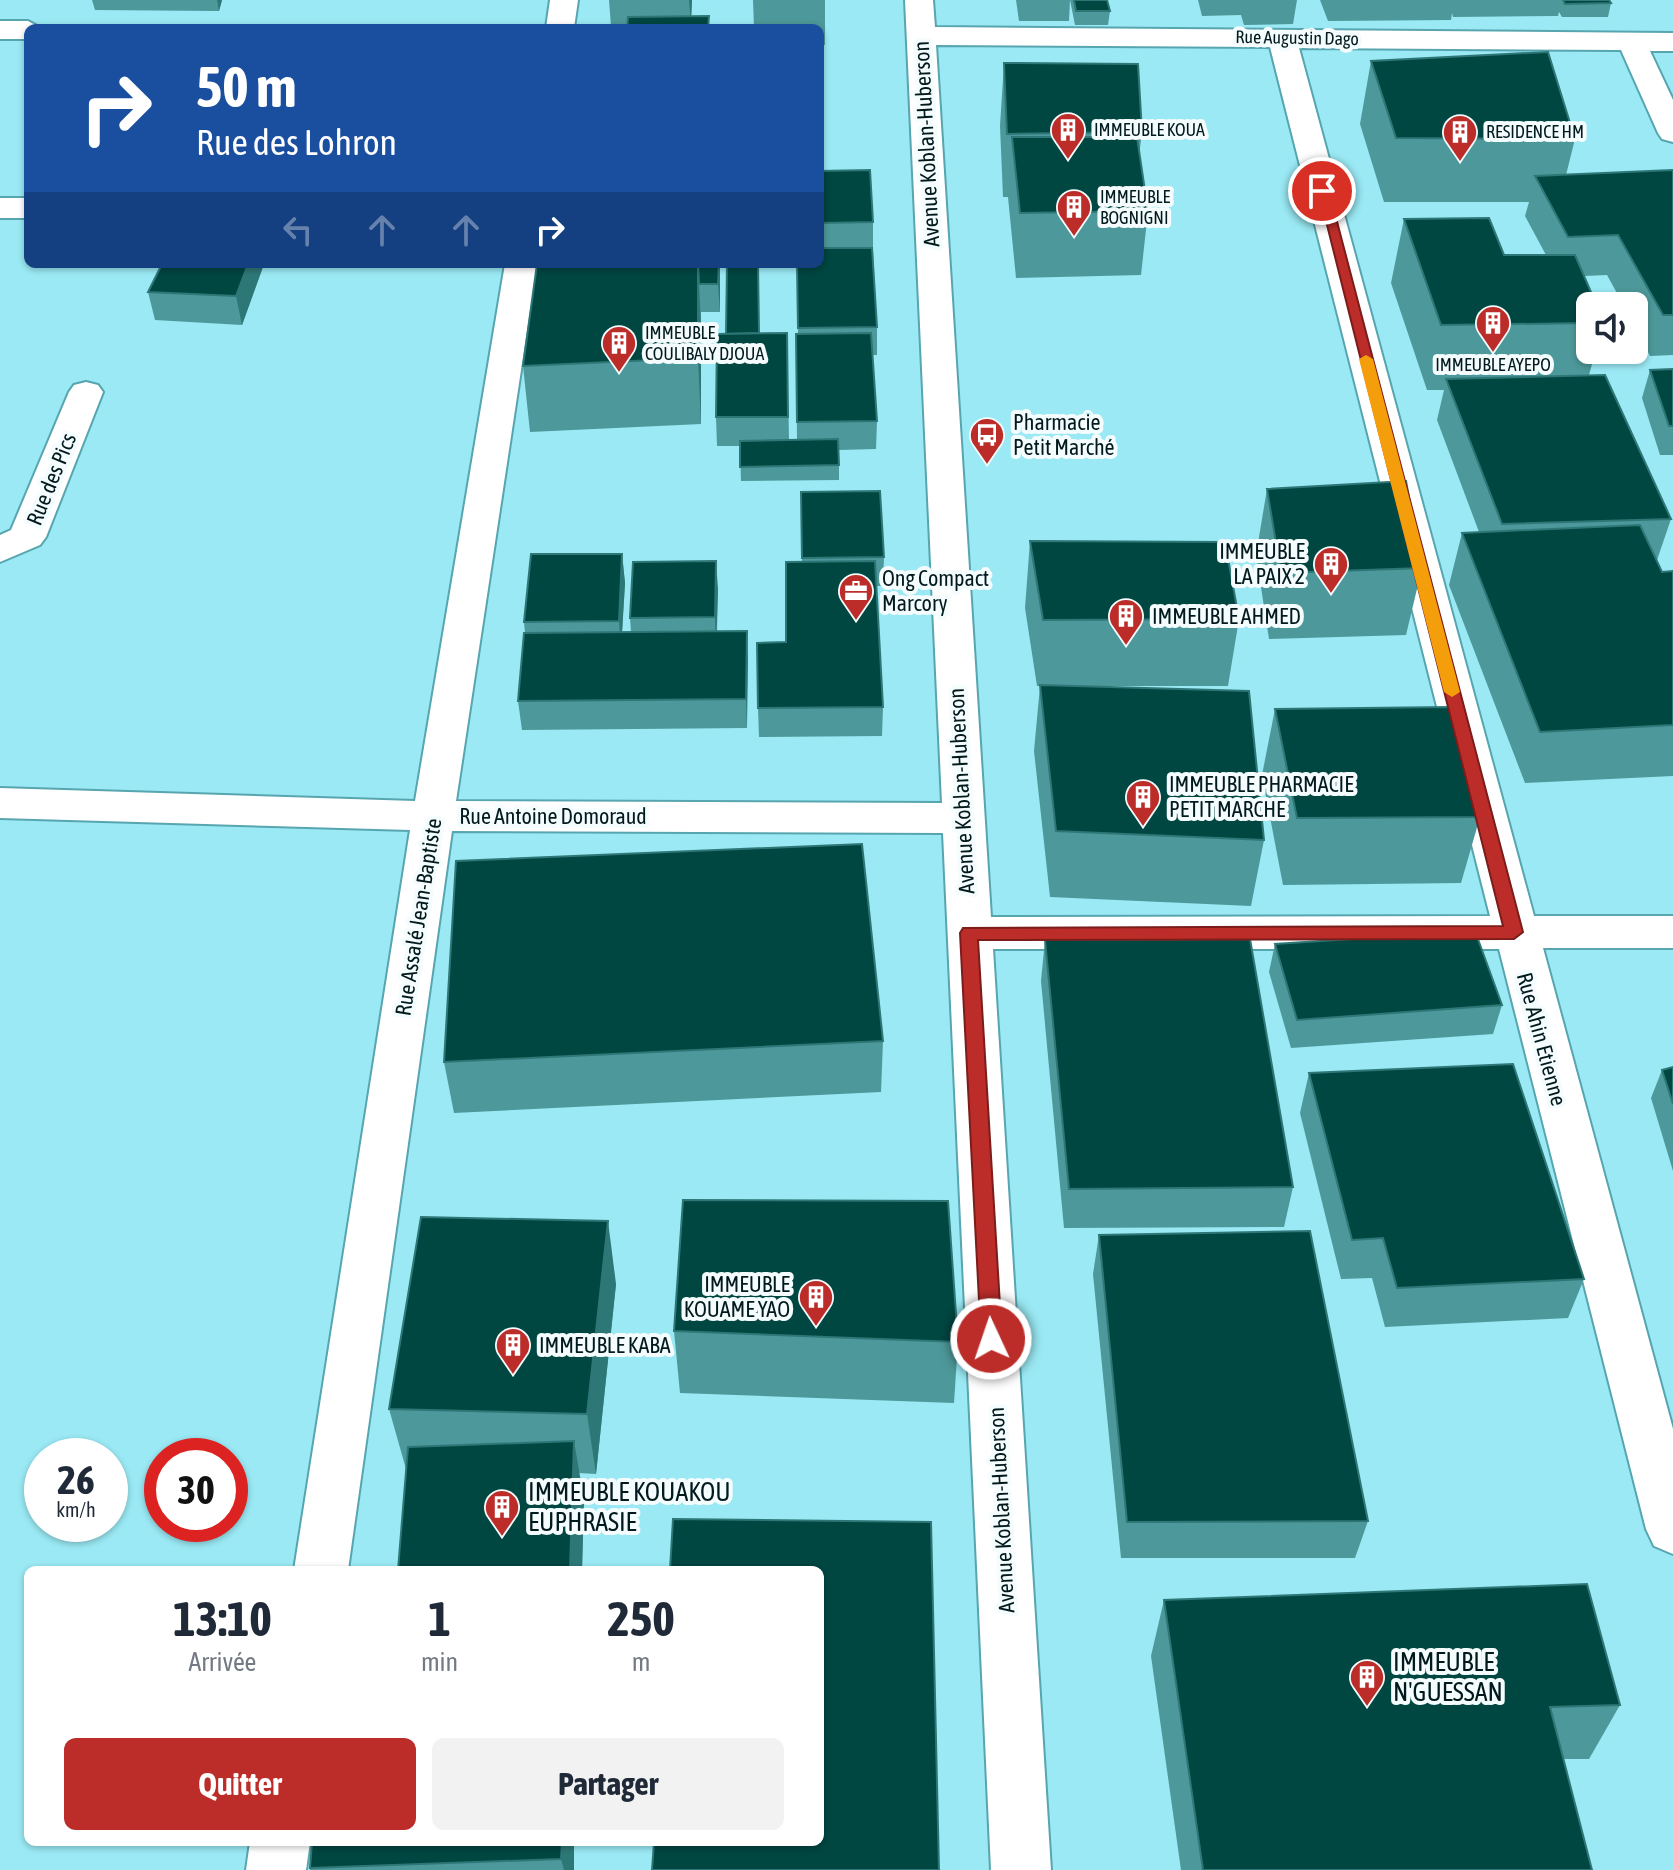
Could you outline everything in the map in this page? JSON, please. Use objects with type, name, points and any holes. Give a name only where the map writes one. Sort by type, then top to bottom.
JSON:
[{"type":"street","points":[[561,24],[564,0]]},
{"type":"street","name":"Rue Augustin Dago","points":[[920,18],[1282,37],[1673,42]]},
{"type":"street","name":"Avenue Koblan-Huberson","points":[[920,18],[1021,1870]]},
{"type":"street","points":[[0,30],[24,30]]},
{"type":"street","name":"Rue Ahin Etienne","points":[[1282,37],[1514,932],[1673,1529]]},
{"type":"street","points":[[1632,42],[1673,133]]},
{"type":"street","points":[[0,208],[24,208]]},
{"type":"street","name":"Rue Assalé Jean-Baptiste","points":[[322,1566],[433,816],[520,268]]},
{"type":"street","name":"Rue des Pics","points":[[0,550],[27,537],[86,392]]},
{"type":"street","name":"Rue Antoine Domoraud","points":[[0,803],[433,816],[963,818]]},
{"type":"street","points":[[969,933],[1673,932]]},
{"type":"street","points":[[276,1870],[279,1846]]},
{"type":"building","points":[[1074,0],[1107,0],[1110,11],[1076,11]]},
{"type":"building","points":[[1563,0],[1609,0],[1611,3],[1565,4]]},
{"type":"building","points":[[709,16],[708,24],[627,24],[628,17]]},
{"type":"building","points":[[1548,52],[1575,139],[1396,138],[1371,61]]},
{"type":"building","points":[[1004,63],[1138,64],[1142,132],[1007,134]]},
{"type":"building","name":"IMMEUBLE KOUA","points":[[1012,137],[1137,137],[1148,211],[1020,213]]},
{"type":"building","points":[[870,170],[873,222],[824,223],[824,171]]},
{"type":"building","points":[[1673,170],[1673,315],[1663,315],[1618,235],[1568,237],[1535,176]]},
{"type":"building","points":[[1489,218],[1504,255],[1575,255],[1591,292],[1576,292],[1576,323],[1441,325],[1404,219]]},
{"type":"building","points":[[824,248],[872,248],[877,327],[798,328],[797,268],[824,268]]},
{"type":"building","points":[[160,268],[246,268],[236,296],[148,292]]},
{"type":"building","points":[[536,268],[698,268],[698,358],[523,366]]},
{"type":"building","points":[[698,268],[719,268],[718,284],[699,284]]},
{"type":"building","points":[[727,268],[758,268],[759,333],[726,334]]},
{"type":"building","points":[[787,333],[788,417],[716,417],[717,334]]},
{"type":"building","points":[[871,333],[877,421],[797,422],[796,334]]},
{"type":"building","points":[[1673,369],[1673,426],[1669,426],[1650,370]]},
{"type":"building","points":[[1605,375],[1671,519],[1502,524],[1446,379]]},
{"type":"building","points":[[838,439],[839,465],[740,467],[740,441]]},
{"type":"building","points":[[1406,481],[1422,568],[1281,573],[1267,489]]},
{"type":"building","points":[[880,491],[884,557],[802,558],[801,492]]},
{"type":"building","points":[[1640,525],[1662,572],[1673,571],[1673,725],[1540,732],[1462,533]]},
{"type":"building","points":[[1030,541],[1225,542],[1239,619],[1043,620]]},
{"type":"building","points":[[531,554],[622,554],[619,621],[524,622]]},
{"type":"building","points":[[716,561],[715,617],[630,618],[633,562]]},
{"type":"building","points":[[875,561],[883,707],[758,708],[757,643],[786,642],[786,562]]},
{"type":"building","points":[[747,631],[746,699],[518,701],[524,633]]},
{"type":"building","points":[[1040,685],[1249,691],[1264,840],[1056,831]]},
{"type":"building","points":[[1449,707],[1480,817],[1297,818],[1275,709]]},
{"type":"building","points":[[862,844],[883,1041],[444,1062],[456,861]]},
{"type":"building","points":[[1475,931],[1502,1005],[1297,1020],[1275,944]]},
{"type":"building","points":[[1250,939],[1293,1187],[1069,1189],[1045,940]]},
{"type":"building","points":[[1513,1064],[1584,1279],[1397,1288],[1383,1238],[1352,1240],[1309,1073]]},
{"type":"building","points":[[1673,1067],[1673,1104],[1662,1070]]},
{"type":"building","points":[[683,1200],[948,1201],[958,1342],[674,1331]]},
{"type":"building","points":[[421,1217],[608,1221],[587,1414],[389,1409]]},
{"type":"building","points":[[1310,1231],[1368,1521],[1127,1522],[1099,1235]]},
{"type":"building","points":[[574,1441],[570,1566],[398,1566],[408,1447]]},
{"type":"building","points":[[673,1519],[931,1522],[939,1870],[652,1870],[654,1846],[824,1846],[824,1566],[670,1566]]},
{"type":"building","name":"IMMEUBLE N'GUESSAN","points":[[1587,1584],[1620,1705],[1550,1707],[1592,1870],[1203,1870],[1164,1600]]},
{"type":"building","points":[[312,1846],[562,1846],[561,1859],[310,1868]]},
{"type":"slow traffic","points":[[1366,359],[1452,692]]},
{"type":"place","name":"IMMEUBLE KOUA","points":[[1068,161]]},
{"type":"place","name":"RESIDENCE HM","points":[[1460,163]]},
{"type":"place","name":"IMMEUBLE BOGNIGNI","points":[[1074,238]]},
{"type":"place","name":"IMMEUBLE AYEPO","points":[[1493,354]]},
{"type":"place","name":"IMMEUBLE COULIBALY DJOUA","points":[[619,374]]},
{"type":"place","name":"Pharmacie Petit Marché","points":[[987,466]]},
{"type":"place","name":"IMMEUBLE LA PAIX 2","points":[[1331,595]]},
{"type":"place","name":"Ong Compact Marcory","points":[[856,622]]},
{"type":"place","name":"IMMEUBLE AHMED","points":[[1126,647]]},
{"type":"place","name":"IMMEUBLE PHARMACIE PETIT MARCHE","points":[[1143,828]]},
{"type":"place","name":"IMMEUBLE KOUAME YAO","points":[[816,1328]]},
{"type":"place","name":"IMMEUBLE KABA","points":[[513,1376]]},
{"type":"place","name":"IMMEUBLE KOUAKOU EUPHRASIE","points":[[502,1538]]},
{"type":"place","name":"IMMEUBLE N'GUESSAN","points":[[1367,1708]]},
{"type":"route","points":[[991,1339],[969,933],[1514,932],[1322,191]]}]
